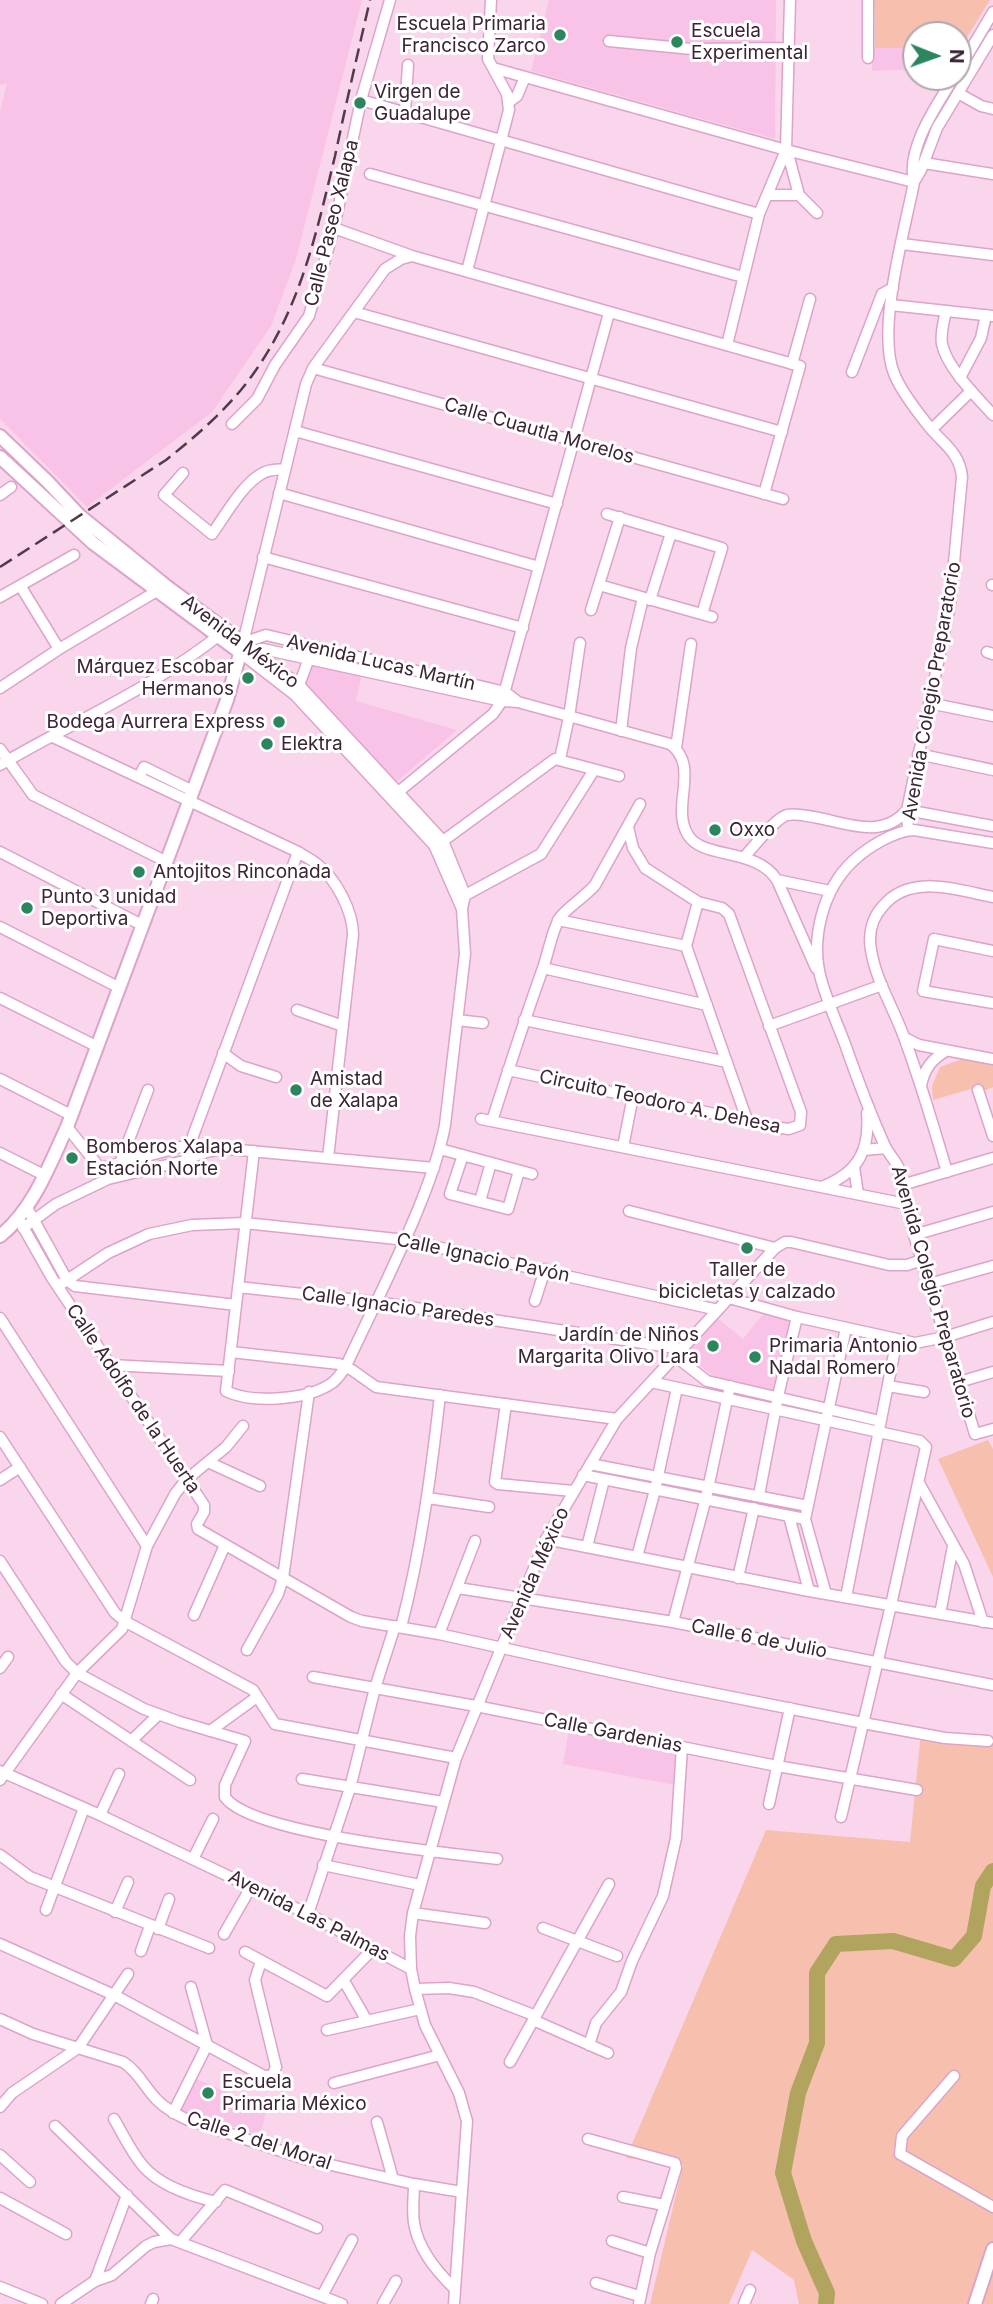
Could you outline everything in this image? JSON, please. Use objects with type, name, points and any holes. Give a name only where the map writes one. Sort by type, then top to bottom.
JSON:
[{"type":"main road","name":"Avenida México","points":[[0,436],[79,516],[161,589]]},
{"type":"main road","name":"Avenida México","points":[[0,457],[93,543],[246,649]]},
{"type":"main road","points":[[36,491],[47,481]]},
{"type":"main road","points":[[0,1236],[20,1223],[69,1121],[246,649]]},
{"type":"main road","points":[[975,2304],[993,2249]]},
{"type":"street","name":"Calle Paseo Xalapa","points":[[232,424],[257,399],[275,365],[306,323],[334,228],[361,100],[390,0]]},
{"type":"street","points":[[467,271],[509,102],[488,59],[491,0]]},
{"type":"street","points":[[790,0],[786,150],[799,195],[817,213]]},
{"type":"street","points":[[867,58],[868,0]]},
{"type":"street","points":[[972,47],[993,12]]},
{"type":"street","points":[[914,182],[924,163],[932,126],[958,93],[993,35]]},
{"type":"street","points":[[609,41],[692,49],[789,48]]},
{"type":"street","points":[[405,112],[408,65]]},
{"type":"street","points":[[493,68],[786,150],[914,182]]},
{"type":"street","points":[[509,102],[517,96],[525,77]]},
{"type":"street","points":[[914,182],[911,168],[948,91]]},
{"type":"street","points":[[958,93],[981,106],[993,109]]},
{"type":"street","points":[[361,100],[759,214]]},
{"type":"street","points":[[727,345],[759,214],[786,150]]},
{"type":"street","points":[[924,163],[993,174]]},
{"type":"street","points":[[370,174],[743,277]]},
{"type":"street","name":"Avenida Colegio Preparatorio","points":[[820,978],[818,945],[830,891],[847,867],[859,856],[908,830],[907,810],[950,605],[962,477],[958,459],[932,429],[896,379],[887,347],[893,288],[914,182]]},
{"type":"street","points":[[767,195],[799,195]]},
{"type":"street","points":[[334,228],[412,256],[796,365]]},
{"type":"street","points":[[902,244],[993,255]]},
{"type":"street","points":[[246,649],[263,557],[306,384],[313,368],[385,269],[412,256]]},
{"type":"street","points":[[852,372],[882,294],[893,288]]},
{"type":"street","points":[[764,494],[782,432],[810,299]]},
{"type":"street","points":[[891,306],[989,316],[960,379]]},
{"type":"street","points":[[946,311],[942,343],[960,379],[993,415]]},
{"type":"street","points":[[354,312],[782,432]]},
{"type":"street","points":[[394,795],[493,714],[504,697],[609,313]]},
{"type":"street","name":"Calle Cuautla Morelos","points":[[313,368],[783,499]]},
{"type":"street","points":[[932,429],[971,391]]},
{"type":"street","points":[[295,431],[556,504]]},
{"type":"street","points":[[183,473],[164,495],[212,534],[257,477],[272,470],[285,470]]},
{"type":"street","points":[[0,495],[11,487]]},
{"type":"street","points":[[279,493],[539,567]]},
{"type":"street","points":[[599,585],[707,615],[722,548],[607,514]]},
{"type":"street","points":[[592,610],[620,517]]},
{"type":"street","points":[[621,731],[631,648],[671,533]]},
{"type":"street","points":[[0,597],[74,555]]},
{"type":"street","points":[[263,557],[523,628]]},
{"type":"street","points":[[21,587],[60,649]]},
{"type":"street","points":[[0,688],[161,589]]},
{"type":"street","points":[[4,763],[131,694],[222,633]]},
{"type":"street","name":"Avenida Lucas Martín","points":[[246,649],[266,635],[311,653],[504,697],[662,741],[676,748]]},
{"type":"street","points":[[560,759],[580,643]]},
{"type":"street","points":[[691,644],[676,748],[684,764],[683,818],[688,836],[702,847],[744,857],[766,868],[777,880],[830,891]]},
{"type":"street","name":"Avenida México","points":[[246,649],[299,685],[394,795],[433,845],[461,901]]},
{"type":"street","name":"Avenida México","points":[[246,649],[443,841],[461,901],[466,947],[440,1149],[406,1240],[346,1366]]},
{"type":"street","points":[[299,685],[311,653]]},
{"type":"street","points":[[929,703],[993,716]]},
{"type":"street","points":[[53,737],[139,777],[144,767],[298,852],[324,871],[333,883],[353,924],[327,1158]]},
{"type":"street","points":[[0,749],[4,763],[33,794],[167,862]]},
{"type":"street","points":[[918,754],[993,770]]},
{"type":"street","points":[[443,841],[551,760],[560,759],[619,776]]},
{"type":"street","points":[[461,901],[541,854],[594,770]]},
{"type":"street","points":[[640,804],[595,886],[558,920],[508,1070],[487,1120],[906,1204]]},
{"type":"street","points":[[744,857],[779,820],[788,815],[881,828],[899,819],[907,810],[993,826]]},
{"type":"street","name":"Circuito Teodoro A. Dehesa","points":[[508,1070],[789,1129],[800,1125],[801,1112],[729,914],[722,908],[698,902],[645,868],[632,848],[628,827]]},
{"type":"street","points":[[868,827],[877,845]]},
{"type":"street","points":[[908,830],[993,843]]},
{"type":"street","points":[[0,852],[142,925]]},
{"type":"street","points":[[20,1223],[34,1220],[68,1198],[108,1179],[184,1160],[193,1149],[192,1136],[298,852]]},
{"type":"street","name":"Avenida Colegio Preparatorio","points":[[777,880],[820,978],[886,1148],[897,1162],[914,1235],[975,1434],[993,1429]]},
{"type":"street","points":[[947,1172],[905,1038],[871,952],[870,936],[878,912],[888,900],[901,891],[927,886],[993,897]]},
{"type":"street","points":[[698,902],[686,946],[747,1120]]},
{"type":"street","points":[[558,920],[686,946]]},
{"type":"street","points":[[0,927],[118,987]]},
{"type":"street","points":[[993,951],[934,939],[923,990],[993,1003]]},
{"type":"street","points":[[543,968],[707,1005]]},
{"type":"street","points":[[769,1026],[882,985]]},
{"type":"street","points":[[0,998],[96,1046]]},
{"type":"street","points":[[297,1010],[343,1026]]},
{"type":"street","points":[[457,1020],[483,1023]]},
{"type":"street","points":[[524,1020],[727,1062]]},
{"type":"street","points":[[905,1038],[919,1045],[993,1059]]},
{"type":"street","points":[[921,1088],[926,1070],[938,1055],[946,1051]]},
{"type":"street","points":[[223,1053],[242,1066],[276,1077]]},
{"type":"street","points":[[0,1079],[69,1121],[108,1179]]},
{"type":"street","points":[[122,1175],[120,1163],[148,1090]]},
{"type":"street","points":[[978,1090],[993,1136]]},
{"type":"street","points":[[623,1147],[633,1096]]},
{"type":"street","points":[[824,1186],[843,1177],[854,1167],[864,1150],[868,1121],[867,1103]]},
{"type":"street","points":[[864,1150],[886,1148]]},
{"type":"street","points":[[101,1168],[193,1149],[214,1149],[434,1168]]},
{"type":"street","points":[[440,1149],[532,1174]]},
{"type":"street","points":[[254,1151],[226,1391],[238,1396],[270,1399],[309,1392],[332,1383],[346,1366]]},
{"type":"street","points":[[0,1153],[44,1175]]},
{"type":"street","points":[[463,1155],[450,1194],[508,1209],[519,1171]]},
{"type":"street","points":[[902,1185],[993,1158]]},
{"type":"street","points":[[480,1202],[491,1163]]},
{"type":"street","points":[[854,1167],[859,1194]]},
{"type":"street","name":"Calle Adolfo de la Huerta","points":[[26,1206],[62,1283]]},
{"type":"street","points":[[629,1211],[775,1248]]},
{"type":"street","points":[[914,1235],[993,1212]]},
{"type":"street","name":"Calle Adolfo de la Huerta","points":[[20,1223],[62,1283],[110,1365],[205,1508],[196,1527],[356,1619],[863,1723],[928,1735],[988,1741]]},
{"type":"street","name":"Calle Ignacio Pavón","points":[[62,1283],[107,1253],[149,1234],[192,1225],[245,1223],[406,1240],[545,1269],[718,1310]]},
{"type":"street","name":"Avenida México","points":[[411,1969],[410,1936],[413,1913],[456,1758],[546,1539],[617,1419],[775,1248],[785,1242],[889,1265],[907,1265],[922,1260]]},
{"type":"street","points":[[929,1284],[993,1266]]},
{"type":"street","points":[[536,1301],[545,1269]]},
{"type":"street","points":[[62,1283],[236,1305]]},
{"type":"street","name":"Calle Ignacio Paredes","points":[[238,1287],[376,1302],[679,1352]]},
{"type":"street","points":[[729,1298],[797,1317],[919,1343],[993,1322]]},
{"type":"street","points":[[759,1495],[797,1317]]},
{"type":"street","points":[[0,1318],[147,1546]]},
{"type":"street","points":[[827,1594],[805,1519],[846,1328]]},
{"type":"street","points":[[846,1597],[897,1339]]},
{"type":"street","points":[[231,1352],[346,1366],[376,1387],[617,1419]]},
{"type":"street","points":[[679,1352],[707,1381],[880,1421]]},
{"type":"street","points":[[110,1365],[229,1371]]},
{"type":"street","points":[[959,1382],[993,1372]]},
{"type":"street","points":[[651,1382],[920,1441],[926,1447],[841,1817]]},
{"type":"street","points":[[673,1622],[709,1486],[730,1386]]},
{"type":"street","points":[[888,1386],[924,1392]]},
{"type":"street","points":[[636,1558],[655,1490],[677,1388]]},
{"type":"street","points":[[247,1650],[278,1594],[282,1578],[309,1392]]},
{"type":"street","points":[[308,1914],[350,1788],[375,1688],[398,1627],[417,1563],[440,1395]]},
{"type":"street","points":[[506,1404],[495,1482],[573,1491]]},
{"type":"street","points":[[2,1775],[77,1673],[118,1634],[126,1622],[147,1546],[175,1494],[186,1480],[231,1441],[243,1426]]},
{"type":"street","points":[[0,1437],[115,1614],[126,1622],[253,1690],[275,1724],[456,1758]]},
{"type":"street","points":[[208,1462],[260,1486]]},
{"type":"street","points":[[590,1464],[808,1506]]},
{"type":"street","points":[[0,1480],[20,1467]]},
{"type":"street","points":[[583,1475],[805,1519]]},
{"type":"street","points":[[587,1547],[604,1480]]},
{"type":"street","points":[[919,1483],[964,1564],[988,1622]]},
{"type":"street","points":[[428,1498],[489,1507]]},
{"type":"street","points":[[737,1578],[754,1508]]},
{"type":"street","points":[[789,1516],[809,1591]]},
{"type":"street","points":[[546,1539],[737,1578],[988,1622]]},
{"type":"street","points":[[439,1634],[475,1541]]},
{"type":"street","points":[[194,1615],[225,1545]]},
{"type":"street","points":[[940,1614],[953,1546]]},
{"type":"street","points":[[0,1560],[66,1662],[77,1673],[158,1715],[245,1741],[225,1785],[226,1797],[232,1805],[256,1817],[282,1825],[430,1851],[497,1859]]},
{"type":"street","name":"Calle 6 de Julio","points":[[458,1588],[673,1622],[993,1685]]},
{"type":"street","points":[[0,1668],[8,1657]]},
{"type":"street","name":"Calle Gardenias","points":[[313,1677],[476,1706],[777,1766],[917,1790]]},
{"type":"street","points":[[61,1693],[190,1780]]},
{"type":"street","points":[[209,1731],[257,1697]]},
{"type":"street","points":[[769,1804],[790,1708]]},
{"type":"street","points":[[131,1741],[158,1715]]},
{"type":"street","points":[[589,2045],[600,2017],[621,1992],[632,1961],[658,1909],[676,1838],[682,1747]]},
{"type":"street","points":[[100,1815],[119,1774]]},
{"type":"street","name":"Avenida Las Palmas","points":[[2,1775],[100,1815],[193,1859],[308,1914],[411,1969],[420,2009],[464,2107],[467,2121],[454,2304]]},
{"type":"street","points":[[302,1779],[443,1802]]},
{"type":"street","points":[[46,1910],[84,1808]]},
{"type":"street","points":[[193,1859],[213,1819]]},
{"type":"street","points":[[0,1855],[21,1873],[209,1948]]},
{"type":"street","points":[[323,1865],[420,1885]]},
{"type":"street","points":[[115,1912],[128,1882]]},
{"type":"street","points":[[510,2062],[609,1884]]},
{"type":"street","points":[[224,1934],[251,1887]]},
{"type":"street","points":[[141,1951],[169,1899]]},
{"type":"street","points":[[413,1913],[485,1923]]},
{"type":"street","points":[[543,1928],[617,1956]]},
{"type":"street","points":[[0,1944],[114,1995],[264,2076],[272,2076],[276,2067],[256,1980],[261,1961]]},
{"type":"street","points":[[246,1952],[327,1996],[374,1948]]},
{"type":"street","points":[[0,2107],[12,2094],[78,2048],[128,1974]]},
{"type":"street","points":[[344,1981],[367,2021]]},
{"type":"street","points":[[173,2113],[207,2045],[191,1987]]},
{"type":"street","points":[[415,1989],[449,1988],[474,1992],[608,2053]]},
{"type":"street","points":[[327,2030],[420,2009]]},
{"type":"street","name":"Calle 2 del Moral","points":[[0,2019],[21,2029],[129,2065],[158,2101],[173,2113],[305,2159],[462,2192]]},
{"type":"street","points":[[334,2083],[440,2055]]},
{"type":"street","points":[[954,2076],[902,2136],[900,2154],[993,2207]]},
{"type":"street","points":[[0,2088],[12,2094]]},
{"type":"street","points":[[114,2119],[142,2165],[152,2175],[194,2196],[216,2202]]},
{"type":"street","points":[[377,2122],[393,2179]]},
{"type":"street","points":[[55,2126],[176,2240],[341,2304]]},
{"type":"street","points":[[588,2139],[674,2163],[676,2168],[639,2300],[596,2283]]},
{"type":"street","points":[[0,2155],[30,2182]]},
{"type":"street","points":[[414,2184],[413,2210],[416,2231],[434,2266],[455,2289]]},
{"type":"street","points":[[61,2304],[95,2281],[112,2275],[146,2246],[154,2242],[176,2240],[225,2190],[317,2228]]},
{"type":"street","points":[[95,2281],[127,2195]]},
{"type":"street","points":[[623,2197],[664,2205]]},
{"type":"street","points":[[0,2198],[66,2234]]},
{"type":"street","points":[[322,2296],[352,2240]]},
{"type":"street","points":[[612,2241],[650,2253]]},
{"type":"street","points":[[383,2304],[396,2281]]},
{"type":"street","points":[[0,2287],[42,2304]]},
{"type":"street","points":[[744,2304],[750,2290]]},
{"type":"shaded area","points":[[0,0],[362,0],[296,259],[271,326],[212,412],[87,507],[0,419],[0,112],[7,83],[0,85]]},
{"type":"shaded area","name":"Escuela Experimental","points":[[549,0],[776,0],[775,139],[531,71]]},
{"type":"shaded area","points":[[874,0],[990,0],[972,29],[972,21],[902,21],[902,48],[875,48]]},
{"type":"shaded area","points":[[872,48],[902,48],[902,70],[872,71]]},
{"type":"shaded area","points":[[311,662],[362,674],[356,701],[457,730],[394,784],[304,685]]},
{"type":"shaded area","points":[[962,1059],[993,1065],[993,1087],[984,1091],[981,1086],[933,1100],[932,1086],[940,1067]]},
{"type":"shaded area","name":"Primaria Antonio Nadal Romero","points":[[764,1313],[791,1321],[775,1390],[713,1376],[683,1352],[715,1316],[743,1339]]},
{"type":"shaded area","points":[[988,1440],[993,1449],[993,1577],[938,1459]]},
{"type":"shaded area","points":[[569,1729],[677,1750],[675,1785],[563,1764]]},
{"type":"shaded area","points":[[921,1732],[993,1743],[993,2304],[799,2304],[794,2280],[752,2250],[729,2304],[650,2304],[683,2165],[626,2158],[766,1830],[910,1842]]},
{"type":"shaded area","name":"Escuela Primaria México","points":[[194,2078],[267,2109],[260,2135],[178,2110]]},
{"type":"waterway","points":[[826,2304],[827,2293],[804,2241],[783,2173],[798,2093],[817,2043],[817,1973],[836,1944],[893,1941],[954,1959],[974,1936],[983,1886],[993,1871]]},
{"type":"railway","points":[[0,567],[166,460],[215,418],[256,370],[285,320],[306,267],[370,0]]},
{"type":"place","name":"Escuela Primaria Francisco Zarco","points":[[560,35]]},
{"type":"place","name":"Escuela Experimental","points":[[677,42]]},
{"type":"place","name":"Virgen de Guadalupe","points":[[360,103]]},
{"type":"place","name":"Márquez Escobar Hermanos","points":[[248,678]]},
{"type":"place","name":"Bodega Aurrera Express","points":[[279,722]]},
{"type":"place","name":"Elektra","points":[[267,744]]},
{"type":"place","name":"Oxxo","points":[[715,830]]},
{"type":"place","name":"Antojitos Rinconada","points":[[139,872]]},
{"type":"place","name":"Punto 3 unidad Deportiva","points":[[27,908]]},
{"type":"place","name":"Amistad de Xalapa","points":[[296,1090]]},
{"type":"place","name":"Bomberos Xalapa Estación Norte","points":[[72,1158]]},
{"type":"place","name":"Taller de bicicletas y calzado","points":[[747,1248]]},
{"type":"place","name":"Jardín de Niños Margarita Olivo Lara","points":[[713,1346]]},
{"type":"place","name":"Primaria Antonio Nadal Romero","points":[[755,1357]]},
{"type":"place","name":"Escuela Primaria México","points":[[208,2093]]}]
